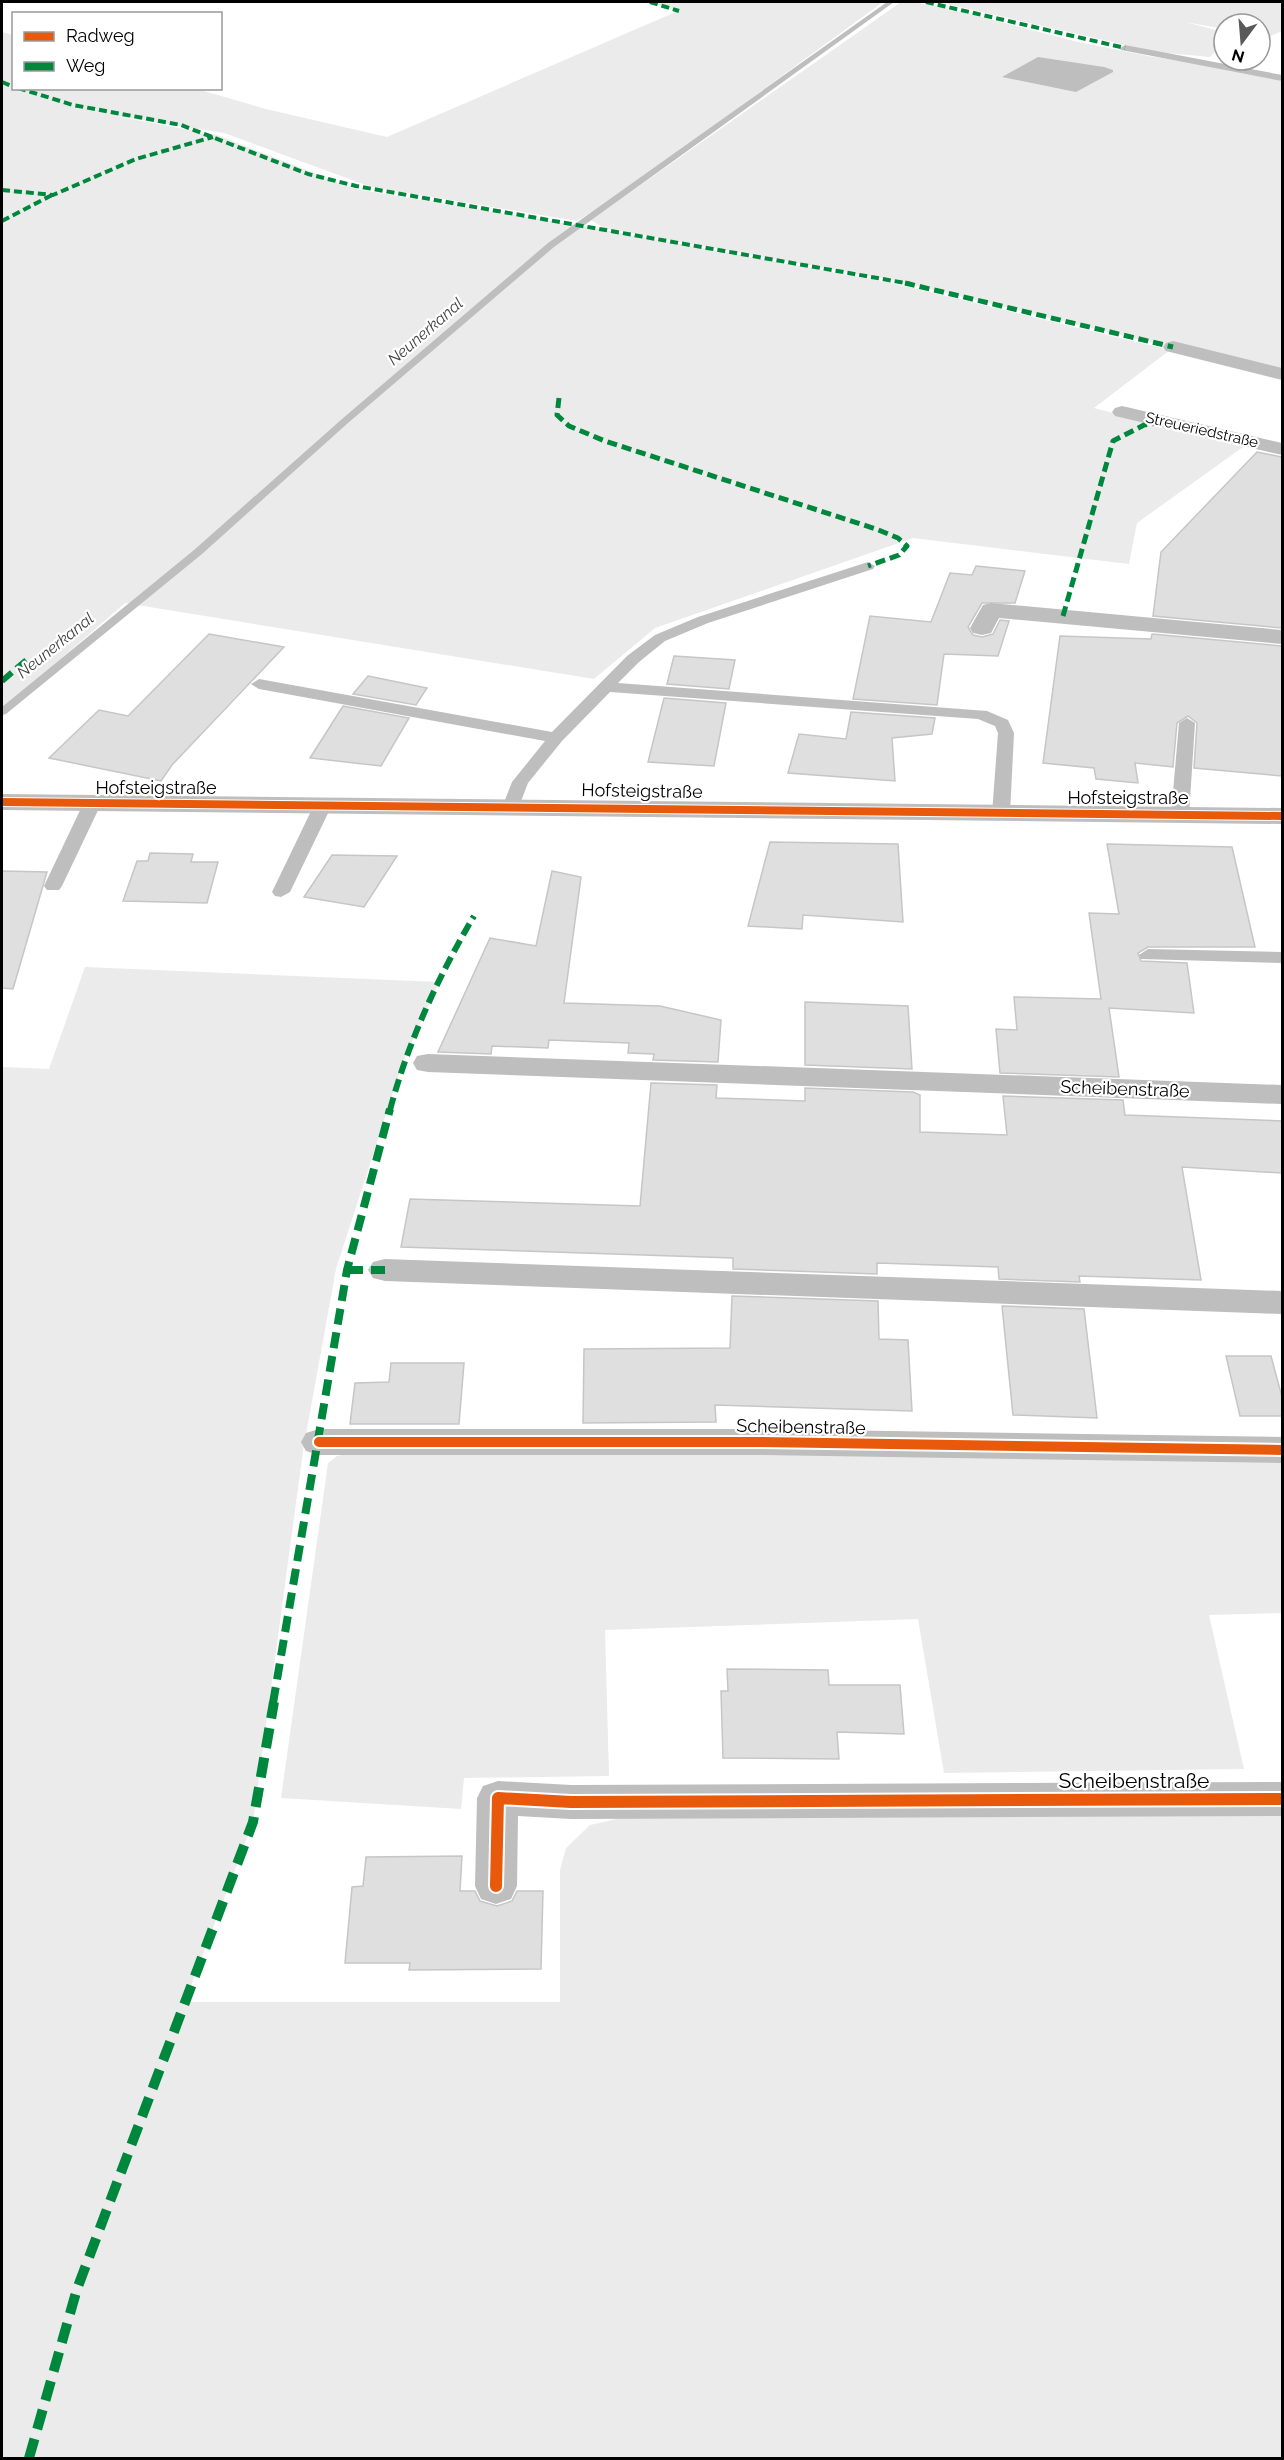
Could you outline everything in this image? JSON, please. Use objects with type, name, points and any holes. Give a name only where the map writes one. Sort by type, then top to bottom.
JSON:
[{"type":"street","points":[[1173,347],[1282,374]]},
{"type":"street","name":"Streueriedstraße","points":[[1122,412],[1282,449]]},
{"type":"street","points":[[982,628],[991,610],[1282,637]]},
{"type":"street","name":"Hofsteigstraße","points":[[2,802],[512,805],[1001,814],[1282,816]]},
{"type":"street","name":"Scheibenstraße","points":[[428,1063],[1282,1095]]},
{"type":"street","points":[[385,1270],[1282,1303]]},
{"type":"street","name":"Scheibenstraße","points":[[319,1442],[760,1442],[1282,1450]]},
{"type":"street","name":"Scheibenstraße","points":[[496,1887],[498,1798],[571,1802],[1282,1799]]},
{"type":"lane","points":[[1125,48],[1282,78]]},
{"type":"lane","points":[[512,805],[520,782],[556,738],[633,659],[660,638],[703,620],[868,566]]},
{"type":"lane","points":[[259,684],[556,738]]},
{"type":"lane","points":[[604,687],[981,714],[1002,723],[1006,733],[1001,814]]},
{"type":"lane","points":[[1180,815],[1187,723]]},
{"type":"lane","points":[[53,886],[92,804]]},
{"type":"lane","points":[[281,892],[323,805]]},
{"type":"lane","points":[[1148,955],[1282,958]]},
{"type":"shaded area","points":[[649,2],[883,2],[622,193],[577,221],[371,187],[224,133],[109,115],[217,135],[355,189],[587,227],[892,283],[1170,350],[1094,408],[1243,447],[1137,523],[1129,564],[913,538],[655,628],[594,679],[125,603],[2,710],[2,32],[12,35],[12,90],[200,90],[266,109],[387,137],[678,11]]},
{"type":"shaded area","points":[[901,2],[915,2],[950,9],[1074,41],[1212,66],[1212,72],[1250,72],[1282,77],[1282,374],[897,281],[604,228],[591,220]]},
{"type":"shaded area","points":[[938,2],[1282,2],[1282,31],[1272,36],[1272,12],[1212,12],[1212,27],[1185,22],[1212,29],[1212,55],[1210,57],[1156,52]]},
{"type":"shaded area","points":[[1038,57],[1104,67],[1113,72],[1076,92],[1002,77]]},
{"type":"shaded area","points":[[85,967],[439,982],[403,1062],[336,1269],[303,1451],[253,1822],[185,2002],[560,2002],[560,1870],[566,1848],[590,1825],[647,1812],[1282,1805],[1282,2458],[2,2458],[2,1067],[49,1069]]},
{"type":"shaded area","points":[[346,1454],[1282,1456],[1282,1613],[1209,1615],[1244,1769],[944,1773],[918,1619],[605,1630],[609,1776],[464,1778],[461,1809],[281,1798],[328,1463],[337,1456]]},
{"type":"building","points":[[1257,452],[1282,457],[1282,628],[1153,616],[1161,552]]},
{"type":"building","points":[[976,566],[1025,571],[1015,603],[982,603],[968,627],[973,635],[982,637],[993,634],[1000,620],[1009,621],[998,656],[944,654],[937,705],[853,699],[870,616],[931,622],[950,573],[972,575]]},
{"type":"building","points":[[209,634],[284,647],[172,765],[161,781],[49,758],[99,710],[128,716]]},
{"type":"building","points":[[1152,634],[1282,646],[1282,776],[1194,768],[1197,723],[1188,716],[1177,723],[1173,767],[1135,763],[1138,783],[1096,779],[1094,768],[1043,763],[1060,636],[1151,639]]},
{"type":"building","points":[[674,656],[735,660],[729,689],[667,684]]},
{"type":"building","points":[[368,676],[427,688],[416,705],[353,694]]},
{"type":"building","points":[[664,698],[726,703],[714,766],[648,762]]},
{"type":"building","points":[[343,706],[409,718],[381,766],[310,758]]},
{"type":"building","points":[[851,712],[935,718],[932,734],[892,738],[895,781],[788,773],[799,734],[846,739]]},
{"type":"building","points":[[770,842],[898,844],[903,922],[803,915],[802,929],[748,926]]},
{"type":"building","points":[[1107,844],[1232,847],[1255,947],[1148,947],[1138,953],[1141,961],[1187,963],[1194,1013],[1109,1008],[1119,1077],[1000,1073],[996,1029],[1017,1030],[1014,997],[1101,999],[1089,913],[1119,914]]},
{"type":"building","points":[[150,853],[193,854],[191,862],[218,862],[207,903],[123,901],[137,861],[148,861]]},
{"type":"building","points":[[332,855],[397,856],[364,907],[304,897]]},
{"type":"building","points":[[2,871],[47,872],[13,989],[2,988]]},
{"type":"building","points":[[552,871],[581,877],[564,1003],[660,1006],[721,1020],[718,1062],[653,1060],[654,1054],[628,1053],[629,1043],[549,1040],[548,1048],[492,1046],[491,1054],[438,1052],[490,938],[536,946]]},
{"type":"building","points":[[805,1002],[908,1006],[912,1069],[805,1065]]},
{"type":"building","points":[[651,1083],[717,1085],[716,1098],[805,1101],[805,1088],[913,1092],[920,1095],[920,1132],[1007,1135],[1003,1096],[1123,1100],[1125,1115],[1282,1121],[1282,1173],[1182,1167],[1201,1280],[1079,1276],[1080,1282],[999,1279],[998,1267],[877,1263],[877,1274],[733,1269],[733,1258],[401,1247],[410,1199],[640,1206]]},
{"type":"building","points":[[732,1296],[878,1301],[879,1339],[908,1340],[912,1411],[715,1405],[716,1422],[583,1423],[584,1349],[730,1348]]},
{"type":"building","points":[[1002,1306],[1084,1309],[1097,1418],[1013,1415]]},
{"type":"building","points":[[1226,1356],[1271,1356],[1282,1397],[1282,1416],[1240,1416]]},
{"type":"building","points":[[391,1363],[464,1363],[459,1424],[350,1424],[355,1383],[389,1382]]},
{"type":"building","points":[[727,1669],[828,1670],[829,1685],[900,1685],[904,1734],[837,1732],[839,1759],[723,1758],[721,1691],[728,1691]]},
{"type":"building","points":[[462,1856],[460,1891],[475,1891],[480,1901],[497,1906],[512,1901],[517,1891],[543,1891],[541,1969],[409,1970],[410,1963],[345,1963],[352,1887],[363,1886],[366,1857]]},
{"type":"waterway","name":"Neunerkanal","points":[[2,712],[198,552],[345,421],[551,245],[891,2]]},
{"type":"marked path","points":[[650,2],[679,11]]},
{"type":"marked path","points":[[926,2],[1125,48]]},
{"type":"marked path","points":[[2,82],[12,86]]},
{"type":"marked path","points":[[24,90],[73,105],[181,125],[308,174],[356,186],[897,281],[1173,347]]},
{"type":"marked path","points":[[2,190],[53,195],[136,159],[213,137]]},
{"type":"marked path","points":[[2,221],[52,195]]},
{"type":"marked path","points":[[559,398],[557,415],[569,426],[605,441],[876,529],[898,538],[907,546],[899,555],[868,566]]},
{"type":"marked path","points":[[1063,616],[1113,441],[1144,425],[1165,422]]},
{"type":"marked path","points":[[2,681],[30,657]]},
{"type":"marked path","points":[[29,2458],[77,2289],[253,1822],[347,1270],[403,1062],[454,950],[474,916]]},
{"type":"marked path","points":[[347,1270],[385,1270]]},
{"type":"cycle path","points":[[2,802],[540,806],[1282,816]]},
{"type":"cycle path","points":[[319,1442],[760,1442],[1282,1450]]},
{"type":"cycle path","points":[[496,1886],[498,1798],[571,1802],[1282,1799]]}]
